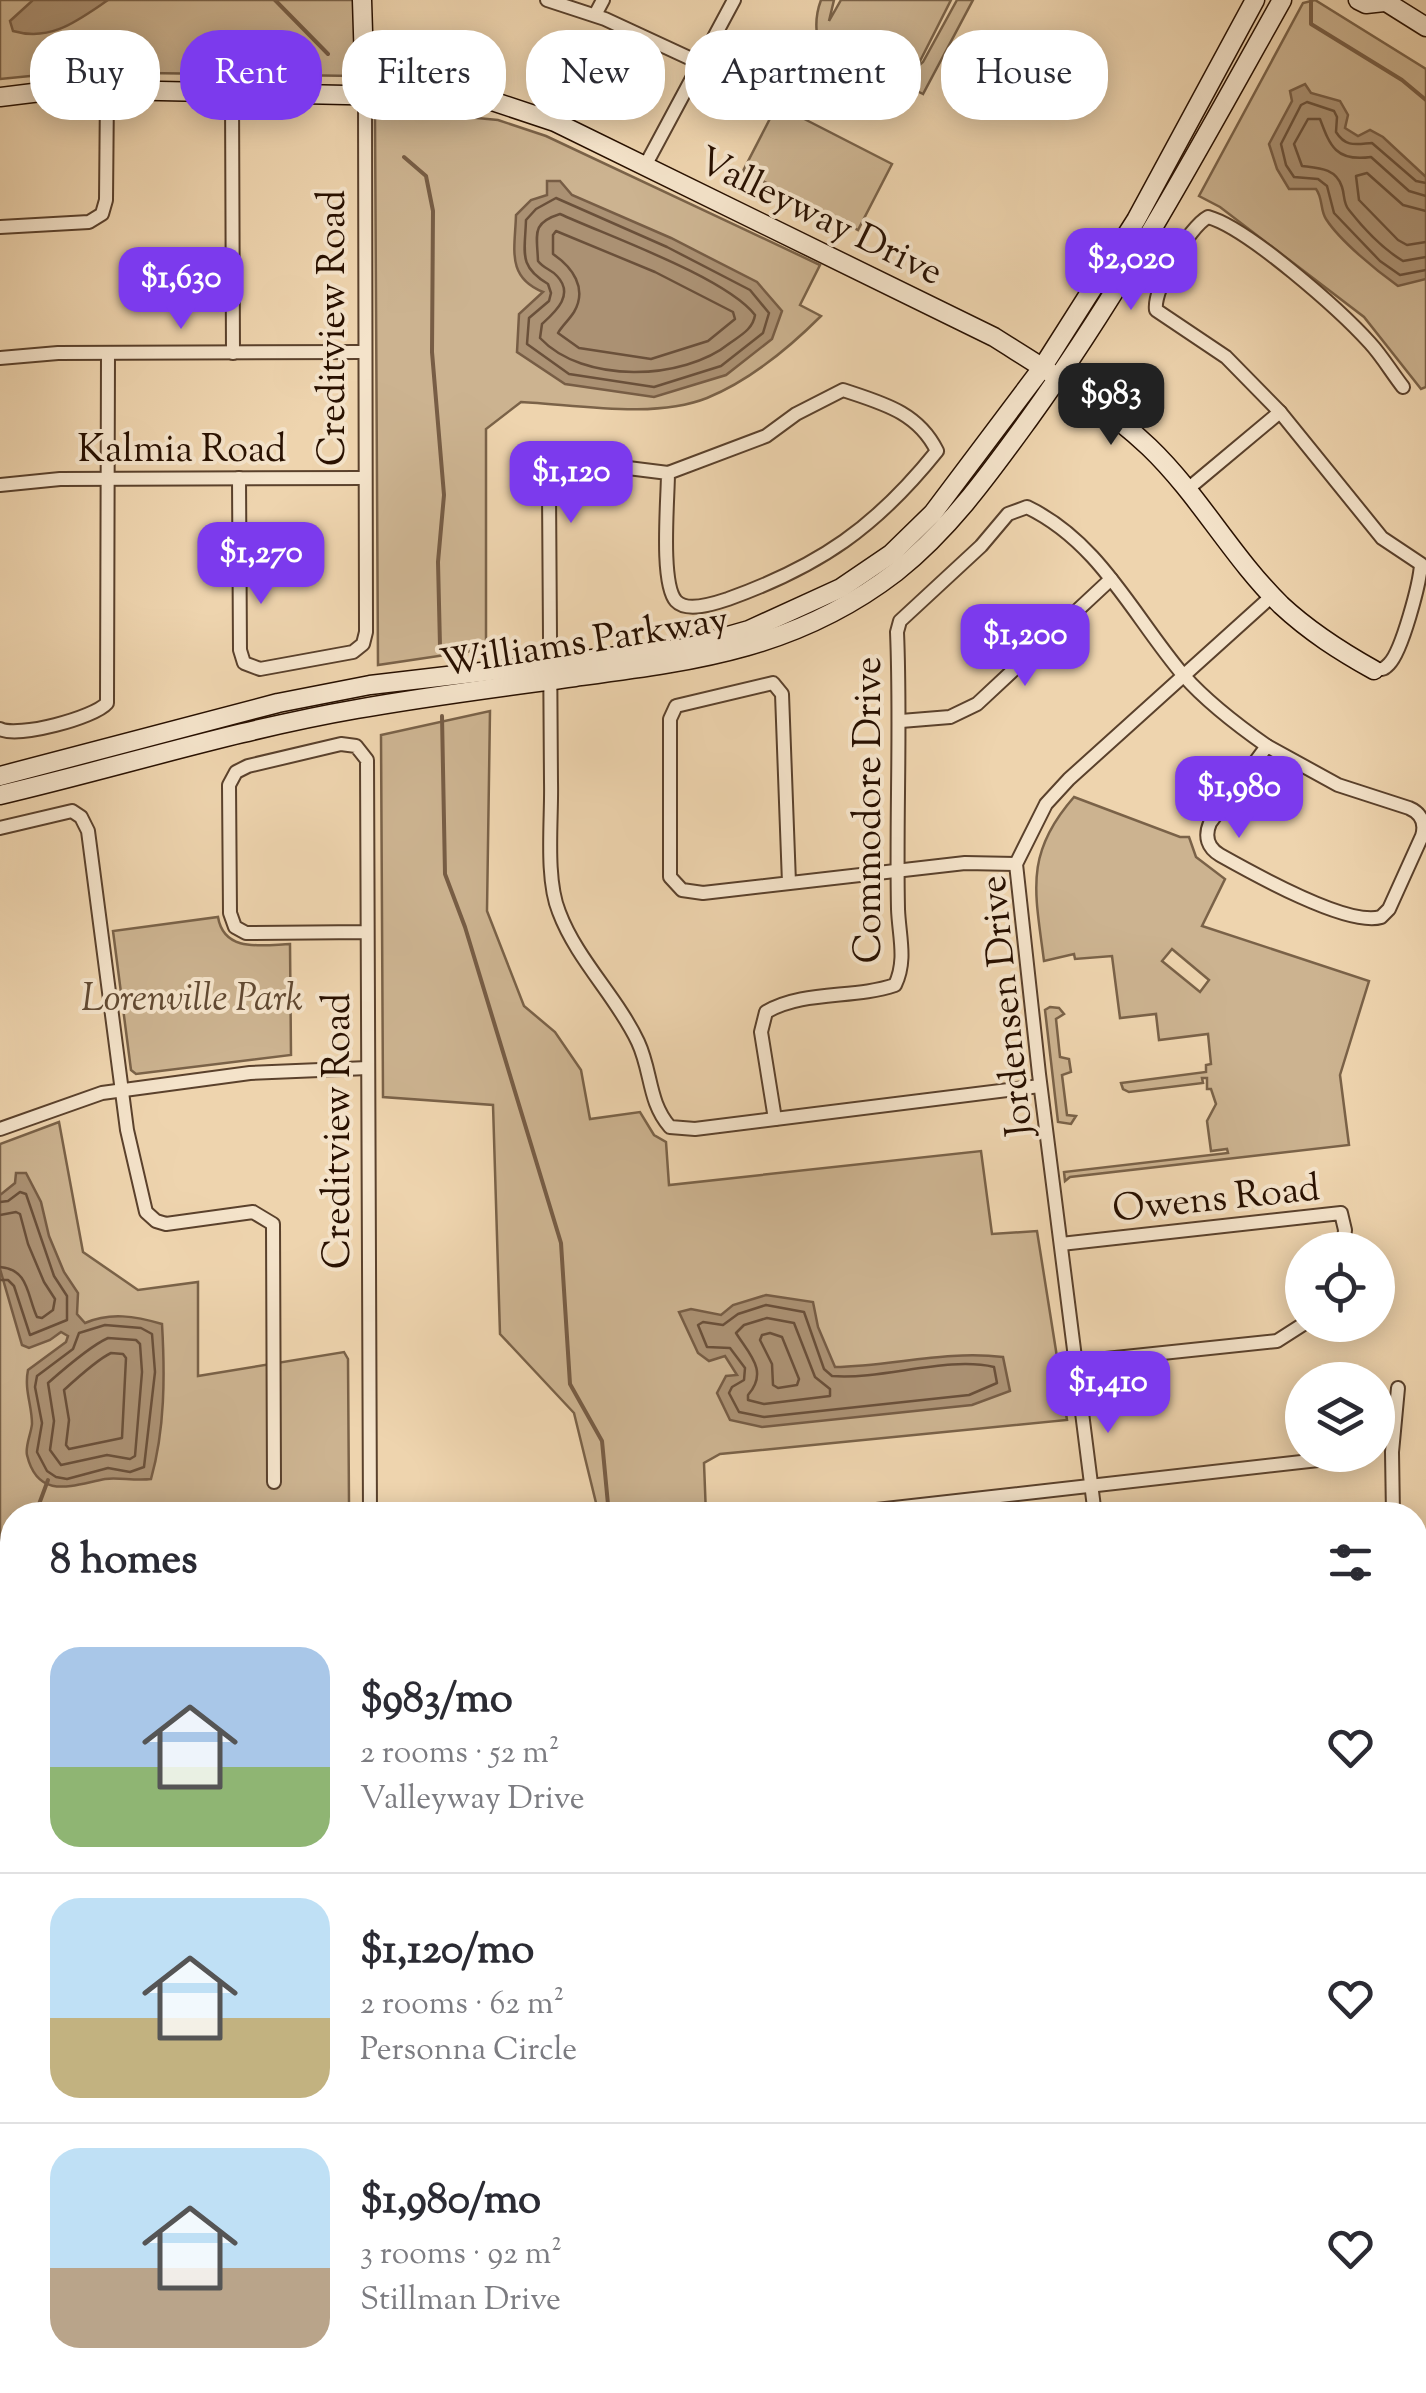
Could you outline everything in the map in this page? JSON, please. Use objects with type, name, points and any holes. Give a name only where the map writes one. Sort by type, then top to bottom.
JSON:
[{"type":"main road","name":"Creditview Road","points":[[362,0],[363,30]]},
{"type":"main road","name":"Williams Parkway","points":[[0,794],[275,725],[722,640],[801,609],[841,588],[890,554],[933,514],[1042,368],[1136,220],[1255,0]]},
{"type":"main road","name":"Williams Parkway","points":[[0,776],[278,704],[377,684],[688,662],[746,648],[831,614],[896,572],[955,517],[1058,379],[1120,287],[1282,0]]},
{"type":"main road","points":[[1358,0],[1366,4],[1384,1],[1426,27]]},
{"type":"main road","name":"Valleyway Drive","points":[[0,97],[30,93]]},
{"type":"main road","name":"Valleyway Drive","points":[[506,106],[555,122],[994,336],[1147,445],[1188,488],[1272,595],[1329,645],[1374,670]]},
{"type":"street","points":[[547,0],[595,15],[685,56]]},
{"type":"street","points":[[595,15],[602,0]]},
{"type":"street","points":[[718,30],[734,0]]},
{"type":"street","points":[[645,166],[685,91]]},
{"type":"street","points":[[0,227],[89,222],[102,214],[106,200],[107,120]]},
{"type":"street","points":[[232,120],[233,353]]},
{"type":"street","name":"Creditview Road","points":[[239,478],[240,650],[244,663],[260,669],[353,652],[362,644],[366,632],[365,120]]},
{"type":"street","points":[[1374,670],[1382,669],[1395,656],[1420,585],[1421,564],[1382,538],[1280,412],[1226,357],[1174,321],[1160,316],[1154,306],[1156,294],[1194,227],[1208,217],[1220,220],[1274,257],[1370,343],[1403,388]]},
{"type":"street","points":[[0,358],[108,353],[365,352]]},
{"type":"street","points":[[0,728],[16,734],[96,712],[107,703],[108,353]]},
{"type":"street","points":[[668,473],[668,583],[676,601],[685,606],[714,604],[778,581],[834,550],[901,496],[938,451],[924,426],[882,403],[842,390],[796,414],[766,436],[668,473],[588,463],[566,464],[553,471],[550,671],[552,868],[557,909],[638,1042],[656,1111],[670,1127],[695,1129],[1040,1086]]},
{"type":"street","points":[[1188,488],[1280,412]]},
{"type":"street","name":"Kalmia Road","points":[[0,486],[60,479],[364,478]]},
{"type":"street","name":"Commodore Drive","points":[[775,1118],[761,1032],[766,1012],[782,1003],[874,992],[895,985],[901,972],[897,632],[900,621],[981,546],[1008,514],[1026,507],[1048,517],[1090,551],[1184,675],[1229,718],[1267,746],[1338,785],[1419,814],[1424,825],[1422,836],[1382,917],[1364,918],[1304,898],[1220,855],[1210,846],[1210,824],[1267,746]]},
{"type":"street","points":[[901,721],[950,717],[978,704],[1111,579]]},
{"type":"street","name":"Jordensen Drive","points":[[1094,1502],[1040,1086],[1016,864],[1046,804],[1272,595]]},
{"type":"street","points":[[789,883],[782,694],[773,683],[676,706],[670,719],[670,876],[682,890],[703,893],[965,863],[1016,864]]},
{"type":"street","name":"Creditview Road","points":[[367,932],[246,933],[235,927],[230,913],[230,786],[236,772],[341,744],[360,749],[367,760],[370,1502]]},
{"type":"street","points":[[0,828],[72,811],[85,823],[131,1156],[143,1206],[150,1217],[166,1224],[253,1212],[273,1224],[274,1482]]},
{"type":"street","points":[[1,1124],[82,1098],[122,1090],[250,1073],[368,1068]]},
{"type":"street","name":"Owens Road","points":[[1061,1244],[1341,1214],[1345,1232]]},
{"type":"street","points":[[1077,1362],[1277,1341],[1285,1336]]},
{"type":"street","points":[[1395,1403],[1398,1388]]},
{"type":"street","points":[[941,1502],[1285,1463]]},
{"type":"street","points":[[1388,1472],[1391,1502]]},
{"type":"green space","points":[[0,0],[355,0],[355,30],[342,30],[342,76],[322,76],[322,30],[180,30],[180,74],[160,73],[160,30],[30,30],[30,76],[0,79]]},
{"type":"green space","points":[[821,0],[834,0],[829,21],[841,0],[951,0],[921,59],[921,30],[817,30]]},
{"type":"green space","points":[[957,0],[973,0],[957,30],[941,30],[941,60],[923,94],[921,64]]},
{"type":"green space","points":[[1315,0],[1426,69],[1426,387],[1421,389],[1364,317],[1220,207],[1199,196],[1303,3]]},
{"type":"green space","points":[[375,120],[498,120],[546,136],[820,265],[800,305],[821,316],[768,363],[707,398],[640,409],[521,402],[486,429],[486,649],[378,665]]},
{"type":"green space","points":[[769,120],[806,120],[892,164],[858,230],[743,171]]},
{"type":"green space","points":[[490,711],[487,911],[524,1006],[555,1032],[581,1070],[590,1119],[640,1112],[654,1135],[666,1142],[669,1185],[981,1151],[992,1234],[1037,1231],[1067,1420],[720,1454],[704,1463],[706,1502],[596,1502],[574,1413],[500,1334],[493,1105],[383,1097],[381,735]]},
{"type":"green space","points":[[1074,797],[1189,837],[1196,857],[1225,879],[1202,926],[1369,981],[1340,1075],[1349,1145],[1070,1177],[1065,1181],[1064,1172],[1228,1153],[1227,1149],[1211,1151],[1207,1121],[1216,1104],[1211,1089],[1207,1089],[1207,1078],[1202,1078],[1203,1083],[1129,1092],[1121,1083],[1206,1072],[1206,1065],[1211,1064],[1208,1034],[1159,1040],[1156,1014],[1120,1018],[1112,956],[1075,959],[1074,954],[1044,961],[1037,874],[1040,855],[1058,818]],"holes":[[[1172,949],[1209,980],[1200,992],[1162,961]]]},
{"type":"green space","name":"Lorenville Park","points":[[218,917],[222,929],[236,942],[290,944],[291,1055],[136,1074],[131,1070],[113,931]]},
{"type":"green space","points":[[1059,1008],[1064,1014],[1056,1019],[1060,1057],[1069,1059],[1071,1072],[1062,1075],[1067,1115],[1076,1116],[1071,1124],[1058,1122],[1045,1010]]},
{"type":"green space","points":[[59,1122],[83,1252],[138,1290],[198,1282],[198,1376],[344,1352],[348,1359],[349,1502],[0,1502],[0,1144]]},
{"type":"water","points":[[33,0],[108,0],[58,30],[30,30],[27,34],[13,31],[10,21]]},
{"type":"water","points":[[1305,84],[1311,93],[1340,101],[1348,115],[1345,128],[1358,136],[1370,130],[1383,137],[1426,177],[1426,279],[1398,286],[1332,228],[1316,189],[1289,189],[1269,144],[1292,101],[1290,91]]},
{"type":"water","points":[[547,181],[560,181],[572,195],[671,238],[757,282],[782,311],[772,339],[726,375],[654,397],[565,384],[517,352],[519,314],[543,292],[531,286],[518,270],[514,250],[516,215],[531,200],[547,195]]},
{"type":"water","points":[[16,1173],[26,1173],[41,1202],[49,1236],[78,1293],[77,1314],[85,1323],[123,1316],[162,1324],[163,1402],[151,1479],[110,1479],[58,1486],[39,1479],[32,1469],[27,1451],[32,1424],[28,1370],[66,1342],[68,1336],[61,1332],[29,1348],[22,1345],[0,1269],[0,1195],[15,1183]]},
{"type":"water","points":[[766,1295],[813,1302],[818,1327],[835,1367],[961,1355],[1003,1357],[1010,1391],[972,1405],[762,1427],[730,1420],[717,1393],[726,1376],[737,1375],[725,1356],[709,1361],[698,1353],[679,1312],[691,1309],[721,1315],[733,1305]]},
{"type":"waterway","points":[[275,0],[328,54]]},
{"type":"waterway","points":[[1311,1],[1311,24],[1402,80],[1426,100]]},
{"type":"waterway","points":[[404,157],[426,176],[433,211],[432,352],[444,495],[438,562],[440,646]]},
{"type":"waterway","points":[[442,716],[445,874],[465,927],[561,1243],[570,1384],[602,1441],[608,1502]]},
{"type":"waterway","points":[[40,1502],[48,1480]]}]
